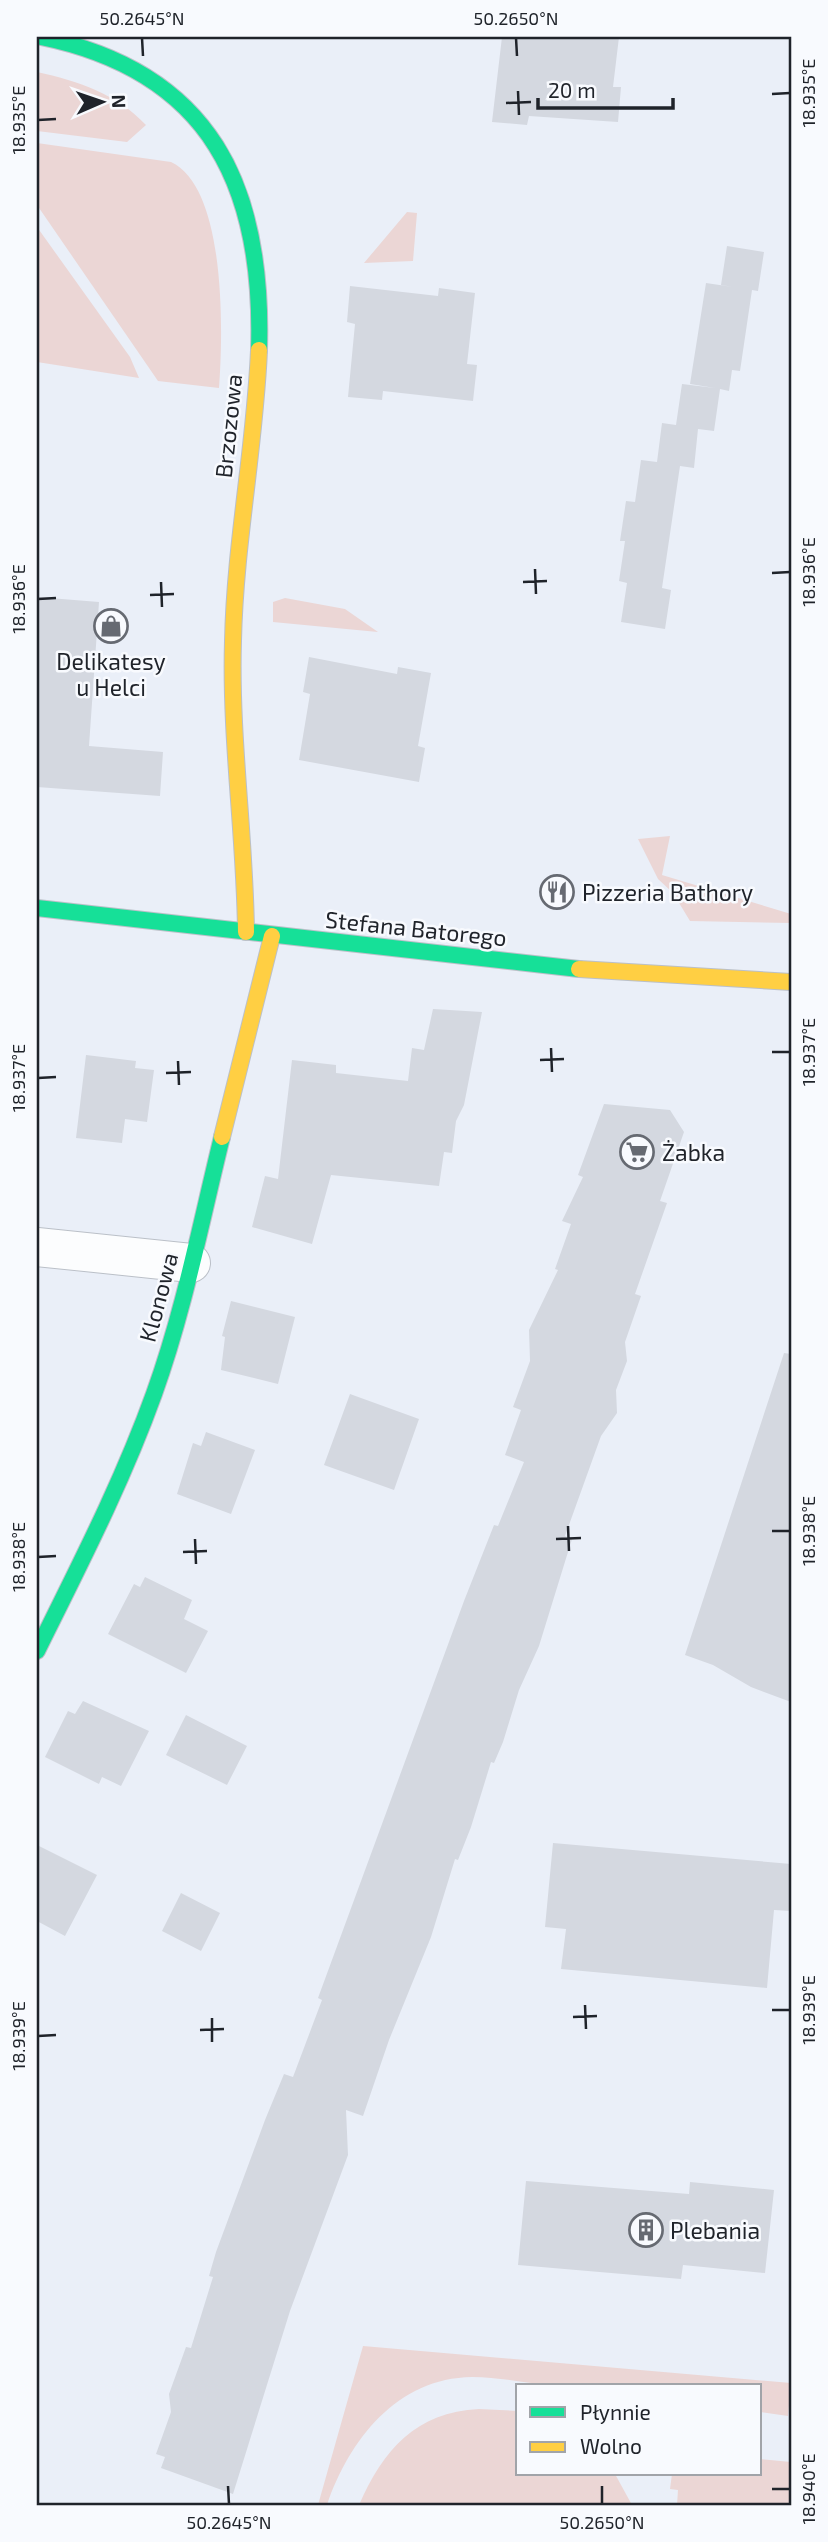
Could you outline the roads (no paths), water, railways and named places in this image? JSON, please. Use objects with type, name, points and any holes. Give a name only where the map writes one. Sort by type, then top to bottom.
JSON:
[{"type":"street","name":"Brzozowa","points":[[41,37],[72,42],[121,61],[158,82],[192,114],[221,155],[251,227],[258,277],[257,383],[236,573],[233,703],[246,932]]},
{"type":"street","name":"Stefana Batorego","points":[[37,908],[580,969],[791,982]]},
{"type":"street","name":"Klonowa","points":[[37,1651],[136,1446],[175,1327],[272,936]]},
{"type":"street","points":[[37,1247],[191,1263]]},
{"type":"place","name":"Delikatesy u Helci","points":[[111,626]]},
{"type":"place","name":"Pizzeria Bathory","points":[[557,892]]},
{"type":"place","name":"Żabka","points":[[637,1152]]},
{"type":"place","name":"Plebania","points":[[646,2230]]}]
